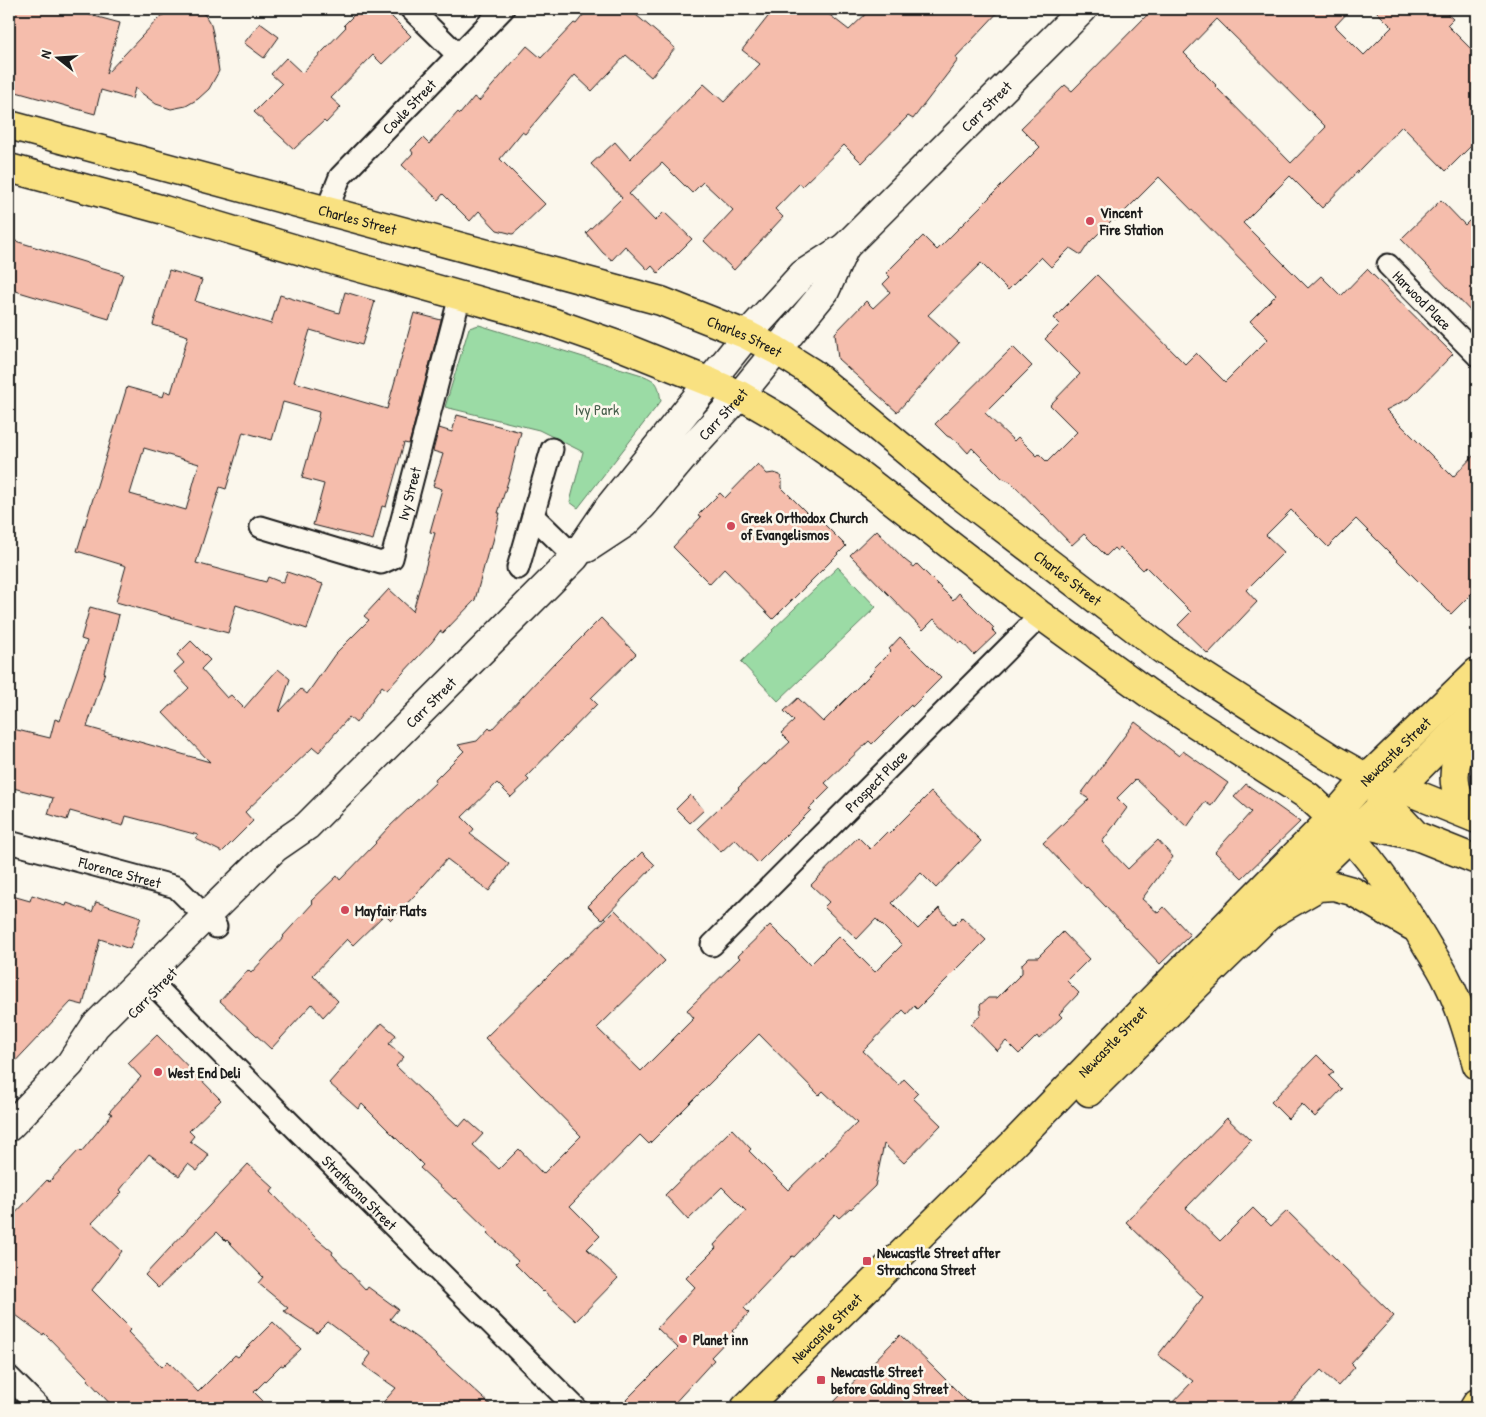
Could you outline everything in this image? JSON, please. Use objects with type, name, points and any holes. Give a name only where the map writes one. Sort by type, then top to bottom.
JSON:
[{"type":"main road","name":"Charles Street","points":[[9,125],[661,301],[746,335],[776,350],[811,372],[956,492],[1164,650],[1391,795],[1475,818]]},
{"type":"main road","points":[[9,168],[164,210],[540,318],[620,346],[710,382],[740,395],[778,417],[856,472],[1040,614],[1148,693],[1308,796],[1349,826],[1418,929],[1448,982],[1477,1065]]},
{"type":"main road","name":"Newcastle Street","points":[[760,1405],[1271,914],[1349,826],[1367,778],[1477,672]]},
{"type":"main road","name":"Newcastle Street","points":[[760,1405],[1153,999],[1349,826],[1391,795],[1477,709]]},
{"type":"main road","points":[[1475,818],[1459,796],[1455,772],[1460,749],[1477,717]]},
{"type":"main road","points":[[1391,795],[1417,836]]},
{"type":"main road","points":[[1349,826],[1417,836],[1477,860]]},
{"type":"main road","points":[[1271,914],[1318,887],[1334,886],[1352,891],[1418,929]]},
{"type":"street","points":[[411,9],[458,55]]},
{"type":"street","name":"Cowle Street","points":[[327,211],[340,177],[503,9]]},
{"type":"street","name":"Carr Street","points":[[9,1126],[70,1064],[95,1026],[151,982],[211,922],[275,848],[307,826],[575,557],[609,507],[746,335],[803,274],[845,247],[1083,9]]},
{"type":"street","name":"Carr Street","points":[[575,557],[625,523],[740,395],[825,291],[845,247]]},
{"type":"street","name":"Harwood Place","points":[[1388,265],[1477,355]]},
{"type":"street","name":"Ivy Street","points":[[261,527],[381,563],[392,558],[460,296]]},
{"type":"street","points":[[518,568],[552,448]]},
{"type":"street","points":[[533,516],[575,557]]},
{"type":"street","name":"Prospect Place","points":[[712,945],[1040,614]]},
{"type":"street","name":"Florence Street","points":[[9,842],[176,887],[211,922]]},
{"type":"street","name":"Strathcona Street","points":[[151,982],[576,1408]]},
{"type":"street","points":[[9,1377],[40,1408]]},
{"type":"green space","name":"Ivy Park","points":[[479,325],[642,375],[657,384],[661,401],[578,508],[570,502],[583,452],[539,430],[445,407],[469,328]]},
{"type":"green space","points":[[838,567],[876,607],[778,701],[741,662]]},
{"type":"building","points":[[9,9],[68,9],[120,23],[106,74],[158,19],[167,12],[174,9],[197,9],[205,15],[211,25],[219,71],[209,89],[198,99],[186,106],[171,109],[156,104],[135,88],[132,99],[101,90],[95,114],[9,90]]},
{"type":"building","points":[[360,9],[384,9],[411,36],[382,64],[373,55],[331,98],[341,107],[326,123],[324,121],[294,149],[254,112],[282,84],[271,74],[286,58],[302,73],[346,27],[344,25]]},
{"type":"building","points":[[588,9],[629,9],[675,48],[651,77],[626,55],[592,91],[575,75],[525,134],[522,132],[500,159],[545,204],[513,234],[497,230],[479,211],[470,221],[443,194],[438,200],[402,165],[413,153],[411,150],[423,138],[429,144],[458,112],[460,114],[474,97],[479,101],[527,46],[541,58],[574,23],[576,24]]},
{"type":"building","points":[[774,9],[822,9],[849,30],[871,9],[1001,9],[955,58],[958,60],[913,119],[908,116],[862,163],[844,145],[802,186],[800,183],[775,209],[783,217],[734,270],[704,241],[733,210],[703,182],[692,193],[662,163],[629,194],[655,221],[664,212],[692,239],[658,273],[652,266],[648,270],[625,246],[612,260],[603,253],[586,233],[622,198],[591,164],[615,142],[630,159],[704,84],[724,102],[760,64],[742,50]]},
{"type":"building","points":[[1153,9],[1351,9],[1335,26],[1364,55],[1392,27],[1374,9],[1442,9],[1453,19],[1447,25],[1477,55],[1477,140],[1446,171],[1402,126],[1322,208],[1290,176],[1243,223],[1308,288],[1321,276],[1341,296],[1367,269],[1453,354],[1411,397],[1386,410],[1453,477],[1477,452],[1477,588],[1451,614],[1356,519],[1328,547],[1291,510],[1266,535],[1284,552],[1246,590],[1257,602],[1208,654],[1178,625],[1191,612],[1146,567],[1143,570],[1120,547],[1117,551],[1114,548],[1106,556],[1084,534],[1072,545],[1011,482],[1002,478],[972,448],[968,453],[956,440],[947,436],[935,424],[1013,347],[1032,366],[985,413],[1014,441],[1018,437],[1037,456],[1039,454],[1047,462],[1077,432],[1050,405],[1080,374],[1045,339],[1060,324],[1054,318],[1097,275],[1185,364],[1196,353],[1225,382],[1268,339],[1250,321],[1276,295],[1159,177],[1115,221],[1113,219],[1089,243],[1081,255],[1070,248],[1051,267],[1041,257],[1008,290],[981,263],[928,315],[959,343],[897,412],[838,359],[835,333],[866,301],[873,308],[890,292],[883,284],[890,277],[886,273],[923,236],[937,250],[1040,147],[1021,128],[1065,85],[1072,91]],"holes":[[[1217,19],[1326,127],[1291,163],[1184,53]]]},
{"type":"building","points":[[260,23],[279,37],[264,58],[244,43]]},
{"type":"building","points":[[1441,200],[1465,225],[1477,213],[1477,318],[1401,239]]},
{"type":"building","points":[[9,239],[123,274],[109,319],[9,289]]},
{"type":"building","points":[[169,270],[202,280],[195,301],[271,324],[280,295],[339,313],[345,292],[375,301],[362,345],[310,330],[294,382],[387,409],[414,313],[441,320],[409,444],[404,443],[386,507],[382,506],[373,540],[313,525],[324,484],[302,478],[319,412],[283,402],[272,440],[243,432],[226,489],[220,487],[196,563],[266,582],[268,577],[283,583],[287,572],[323,584],[307,629],[236,605],[228,633],[116,602],[126,566],[77,551],[127,387],[163,397],[165,391],[171,393],[188,336],[153,325]],"holes":[[[144,448],[199,464],[186,510],[130,494]]]},
{"type":"building","points":[[457,415],[521,432],[498,513],[500,513],[491,549],[489,548],[475,600],[443,633],[440,631],[387,690],[382,686],[356,723],[349,717],[319,752],[313,747],[245,812],[253,821],[222,852],[196,839],[198,835],[126,816],[123,826],[70,811],[67,820],[48,814],[53,798],[9,787],[9,728],[50,738],[55,719],[60,721],[87,641],[81,639],[90,607],[119,615],[105,672],[87,727],[210,762],[163,713],[189,688],[174,672],[184,663],[177,655],[191,641],[210,660],[201,669],[227,698],[231,695],[244,708],[278,669],[290,679],[279,712],[301,689],[307,694],[335,654],[369,620],[364,616],[389,589],[413,611],[435,533],[430,532],[442,489],[433,486],[443,454],[433,451],[439,428],[452,432]]},
{"type":"building","points":[[758,464],[767,474],[774,473],[780,475],[782,488],[807,513],[810,510],[846,546],[773,619],[724,569],[710,584],[673,547],[701,517],[698,515],[720,493],[725,498]]},
{"type":"building","points":[[876,530],[905,560],[914,567],[917,564],[953,600],[959,593],[994,628],[992,630],[996,634],[974,655],[962,642],[960,644],[934,619],[923,630],[850,555]]},
{"type":"building","points":[[601,618],[636,654],[591,698],[597,704],[526,777],[529,780],[511,797],[497,783],[462,817],[474,829],[470,834],[509,864],[489,891],[447,859],[391,920],[385,914],[353,945],[347,939],[313,975],[338,1001],[323,1017],[312,1004],[271,1049],[220,1001],[248,970],[251,973],[284,937],[313,903],[311,901],[337,876],[340,880],[388,828],[436,782],[435,780],[464,751],[458,745],[477,741],[489,728],[491,730],[554,663]]},
{"type":"building","points":[[900,637],[941,678],[872,744],[869,741],[825,783],[830,788],[809,809],[811,810],[758,863],[735,839],[721,852],[698,828],[764,763],[765,765],[790,742],[781,733],[794,721],[784,711],[798,698],[823,722],[875,670],[874,668],[891,651],[889,649]]},
{"type":"building","points":[[1135,722],[1179,756],[1183,751],[1228,783],[1211,806],[1205,802],[1187,827],[1136,779],[1117,798],[1127,808],[1102,842],[1128,869],[1158,840],[1173,857],[1142,899],[1158,913],[1164,907],[1190,935],[1160,964],[1043,843],[1089,799],[1081,794]]},
{"type":"building","points":[[1246,784],[1300,822],[1242,878],[1215,852],[1251,812],[1234,797]]},
{"type":"building","points":[[931,792],[981,841],[936,888],[921,873],[892,903],[918,929],[939,908],[954,925],[962,917],[986,940],[917,1009],[914,1006],[907,1014],[903,1010],[863,1051],[899,1085],[904,1079],[918,1093],[913,1098],[941,1125],[904,1163],[884,1144],[875,1186],[839,1218],[835,1214],[758,1292],[744,1308],[749,1313],[732,1331],[734,1333],[711,1357],[714,1360],[670,1408],[618,1408],[678,1348],[657,1328],[695,1287],[686,1278],[716,1248],[714,1245],[746,1211],[722,1187],[688,1220],[665,1195],[732,1129],[751,1149],[749,1151],[788,1190],[857,1123],[823,1091],[819,1095],[759,1034],[649,1144],[640,1135],[570,1206],[600,1236],[587,1249],[618,1278],[576,1321],[515,1264],[518,1261],[487,1233],[489,1231],[420,1168],[423,1165],[362,1104],[358,1109],[329,1083],[382,1023],[396,1035],[389,1044],[404,1057],[396,1066],[459,1127],[466,1119],[483,1134],[473,1145],[499,1169],[519,1149],[543,1174],[581,1136],[485,1038],[615,910],[665,961],[597,1028],[641,1071],[694,1018],[687,1010],[740,958],[738,956],[770,925],[810,965],[839,936],[875,972],[902,945],[876,919],[857,939],[824,907],[829,902],[811,885],[858,837],[870,849],[887,832],[889,834]]},
{"type":"building","points":[[690,795],[704,810],[690,823],[676,809]]},
{"type":"building","points":[[642,852],[655,865],[602,920],[588,906]]},
{"type":"building","points":[[9,895],[30,901],[32,895],[66,906],[67,903],[92,912],[96,902],[141,917],[130,949],[100,939],[83,1005],[71,1002],[9,1068]]},
{"type":"building","points":[[1063,932],[1089,959],[1067,981],[1079,993],[1059,1014],[1062,1017],[1039,1039],[1037,1036],[1019,1054],[1006,1041],[997,1051],[971,1024],[981,1015],[980,1005],[988,998],[997,998],[1022,973],[1022,964],[1029,957],[1038,957]]},
{"type":"building","points":[[157,1035],[221,1100],[189,1131],[194,1136],[190,1141],[209,1155],[197,1171],[188,1164],[179,1176],[149,1154],[120,1190],[122,1192],[92,1223],[122,1251],[92,1290],[131,1329],[128,1332],[162,1367],[168,1361],[198,1392],[235,1355],[238,1357],[273,1322],[301,1349],[283,1366],[281,1365],[254,1392],[270,1408],[114,1408],[44,1333],[43,1335],[9,1310],[9,1220],[47,1180],[49,1182],[79,1150],[81,1152],[112,1114],[109,1112],[141,1077],[128,1063]]},
{"type":"building","points":[[1317,1055],[1334,1072],[1329,1076],[1342,1089],[1315,1117],[1302,1104],[1288,1119],[1271,1102]]},
{"type":"building","points":[[1227,1118],[1251,1141],[1186,1208],[1220,1241],[1253,1208],[1271,1226],[1287,1211],[1394,1316],[1351,1363],[1355,1367],[1338,1386],[1321,1370],[1285,1408],[1167,1408],[1193,1381],[1158,1355],[1203,1297],[1126,1222]]},
{"type":"building","points":[[248,1164],[274,1188],[271,1192],[315,1237],[333,1252],[332,1254],[366,1290],[368,1287],[398,1309],[390,1319],[424,1343],[494,1408],[378,1408],[396,1388],[363,1365],[371,1354],[328,1322],[317,1333],[284,1311],[288,1308],[258,1283],[263,1277],[217,1232],[158,1288],[145,1275]]},
{"type":"building","points":[[900,1335],[933,1367],[974,1408],[828,1408]]},
{"type":"place","name":"Vincent Fire Station","points":[[1090,221]]},
{"type":"place","name":"Greek Orthodox Church of Evangelismos","points":[[731,526]]},
{"type":"place","name":"Mayfair Flats","points":[[345,910]]},
{"type":"place","name":"West End Deli","points":[[158,1072]]},
{"type":"place","name":"Newcastle Street after Strachcona Street","points":[[867,1261]]},
{"type":"place","name":"Planet inn","points":[[683,1339]]},
{"type":"place","name":"Newcastle Street before Golding Street","points":[[821,1380]]}]
